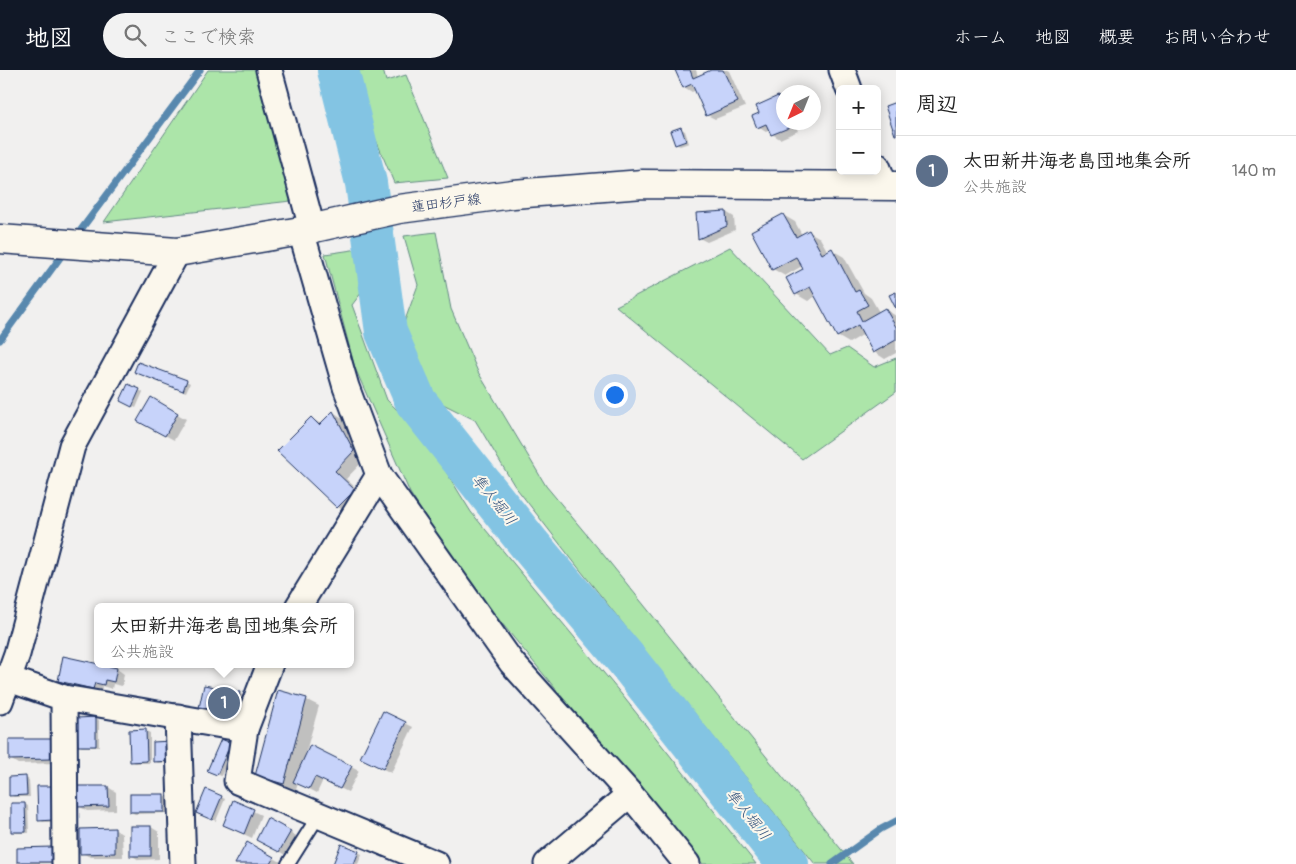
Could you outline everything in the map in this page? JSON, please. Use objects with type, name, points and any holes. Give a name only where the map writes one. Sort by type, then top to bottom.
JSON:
[{"type":"main road","name":"蓮田杉戸線","points":[[0,239],[177,252],[306,229],[399,209],[513,194],[643,184],[886,179]]},
{"type":"street","points":[[269,70],[306,229],[346,387],[379,475],[512,662],[630,794],[687,864]]},
{"type":"street","points":[[842,70],[848,85]]},
{"type":"street","points":[[177,252],[72,446],[17,654],[4,690],[64,698],[245,729]]},
{"type":"street","points":[[300,603],[379,475]]},
{"type":"street","points":[[268,668],[245,729],[237,781],[436,864]]},
{"type":"street","points":[[64,698],[65,864]]},
{"type":"street","points":[[178,717],[183,864]]},
{"type":"street","points":[[547,864],[630,794]]},
{"type":"lane","points":[[288,864],[319,816]]},
{"type":"green space","points":[[208,70],[258,70],[291,201],[104,222]]},
{"type":"green space","points":[[359,70],[383,70],[386,81],[406,75],[448,178],[394,183],[361,104]]},
{"type":"green space","points":[[436,232],[451,309],[478,372],[546,486],[853,864],[815,864],[514,485],[475,420],[437,401],[405,362],[401,331],[418,285],[404,236]]},
{"type":"green space","points":[[730,247],[830,355],[847,348],[874,367],[896,358],[896,392],[802,459],[616,306]]},
{"type":"green space","points":[[359,249],[368,284],[352,305],[387,400],[424,436],[471,512],[622,695],[756,864],[703,864],[653,808],[464,577],[410,493],[355,368],[325,254]]},
{"type":"building","points":[[675,70],[690,70],[693,78],[711,70],[723,70],[738,102],[706,116],[692,84],[683,88]]},
{"type":"building","points":[[776,97],[776,130],[784,130],[771,135],[766,124],[757,128],[752,116],[759,113],[756,106]]},
{"type":"building","points":[[896,102],[896,135],[895,135],[885,106]]},
{"type":"building","points":[[681,127],[686,141],[675,145],[670,131]]},
{"type":"building","points":[[726,211],[727,226],[698,239],[696,213]]},
{"type":"building","points":[[783,214],[796,237],[809,230],[822,254],[832,248],[855,292],[859,290],[868,305],[857,311],[862,321],[885,308],[896,327],[896,340],[873,353],[858,325],[837,337],[810,287],[795,295],[786,278],[803,269],[796,257],[772,270],[751,231]]},
{"type":"building","points":[[896,292],[896,309],[889,295]]},
{"type":"building","points":[[138,362],[187,380],[183,391],[134,372]]},
{"type":"building","points":[[128,384],[140,389],[132,407],[120,401]]},
{"type":"building","points":[[151,397],[178,413],[165,436],[137,421]]},
{"type":"building","points":[[333,411],[354,451],[335,471],[355,490],[337,508],[277,451],[311,417],[319,425]]},
{"type":"building","points":[[63,656],[94,663],[94,668],[117,668],[114,682],[105,680],[104,685],[95,683],[93,689],[58,681]]},
{"type":"building","points":[[204,685],[240,692],[235,716],[199,708]]},
{"type":"building","points":[[278,690],[307,698],[284,784],[255,776]]},
{"type":"building","points":[[383,711],[406,722],[383,769],[360,758]]},
{"type":"building","points":[[96,717],[96,746],[78,746],[77,718]]},
{"type":"building","points":[[146,729],[147,761],[130,762],[129,730]]},
{"type":"building","points":[[9,739],[51,739],[51,759],[9,760]]},
{"type":"building","points":[[221,739],[231,743],[217,775],[207,771]]},
{"type":"building","points":[[171,741],[171,761],[153,762],[153,742]]},
{"type":"building","points":[[310,745],[352,766],[340,789],[315,777],[309,789],[293,782]]},
{"type":"building","points":[[26,776],[27,795],[9,796],[9,777]]},
{"type":"building","points":[[37,786],[53,786],[53,820],[38,821]]},
{"type":"building","points":[[77,786],[108,786],[109,806],[78,807]]},
{"type":"building","points":[[206,789],[222,796],[212,820],[196,813]]},
{"type":"building","points":[[130,794],[164,794],[164,812],[130,812]]},
{"type":"building","points":[[233,800],[254,809],[244,834],[223,825]]},
{"type":"building","points":[[11,803],[25,803],[26,832],[11,832]]},
{"type":"building","points":[[267,818],[291,831],[279,852],[256,840]]},
{"type":"building","points":[[130,826],[151,826],[151,856],[130,856]]},
{"type":"building","points":[[115,828],[115,853],[80,854],[80,829]]},
{"type":"building","points":[[247,842],[274,857],[270,864],[235,864]]},
{"type":"building","points":[[341,844],[359,851],[354,864],[333,864]]},
{"type":"building","points":[[52,847],[52,862],[17,862],[17,848]]},
{"type":"waterway","points":[[74,239],[200,70]]},
{"type":"waterway","name":"隼人堀川","points":[[338,70],[366,183],[386,332],[416,402],[530,545],[626,659],[788,864]]},
{"type":"waterway","points":[[0,340],[65,251]]},
{"type":"waterway","points":[[832,864],[881,829],[896,821]]},
{"type":"place","name":"太田新井海老島団地集会所","points":[[224,703]]}]
